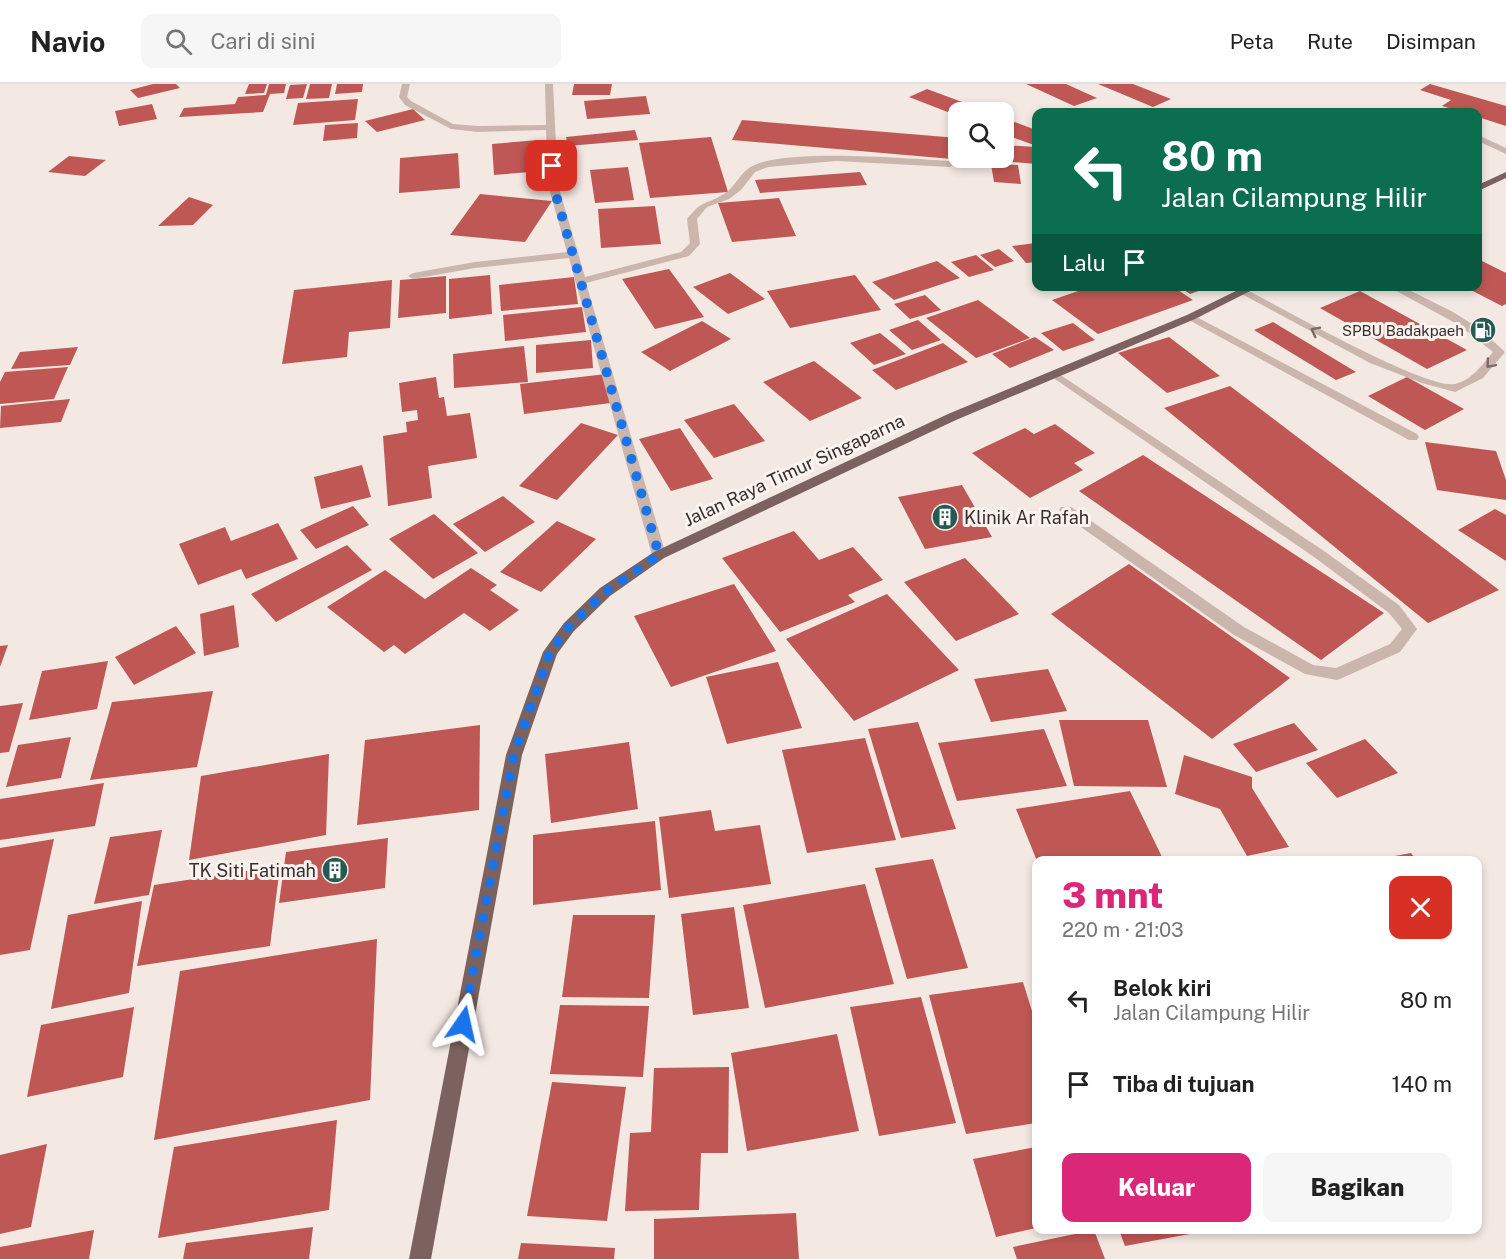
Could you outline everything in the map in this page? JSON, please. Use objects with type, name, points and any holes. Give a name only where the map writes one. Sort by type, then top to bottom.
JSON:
[{"type":"main road","points":[[1482,186],[1506,175]]},
{"type":"main road","name":"Jalan Raya Timur Singaparna","points":[[420,1259],[514,754],[550,652],[569,627],[605,592],[659,555],[952,417],[1191,317],[1245,291]]},
{"type":"street","points":[[406,84],[402,98],[451,126],[478,129],[551,127]]},
{"type":"street","points":[[549,84],[553,185],[659,555]]},
{"type":"street","points":[[1482,140],[1506,151]]},
{"type":"street","points":[[582,280],[685,254],[695,244],[692,219],[704,205],[726,196],[738,188],[752,170],[766,164],[836,158],[948,164]]},
{"type":"street","points":[[413,276],[475,265],[574,254]]},
{"type":"street","points":[[1252,291],[1374,361],[1426,381],[1455,388],[1479,376],[1499,352],[1489,340],[1401,291]]},
{"type":"street","points":[[1191,317],[1413,437]]},
{"type":"street","points":[[1056,375],[1319,554],[1394,609],[1410,629],[1395,648],[1337,674],[1310,670],[1239,631],[1066,510]]},
{"type":"building","points":[[153,84],[176,84],[180,88],[138,98],[130,90]]},
{"type":"building","points":[[249,84],[267,84],[264,93],[245,94]]},
{"type":"building","points":[[269,84],[286,84],[284,93],[270,94],[263,112],[179,117],[184,108],[235,104],[238,97],[266,95]]},
{"type":"building","points":[[307,84],[303,98],[286,99],[290,85]]},
{"type":"building","points":[[310,84],[332,84],[329,98],[306,99]]},
{"type":"building","points":[[337,84],[363,84],[362,92],[335,94]]},
{"type":"building","points":[[574,84],[612,84],[610,95],[572,95]]},
{"type":"building","points":[[1026,84],[1066,84],[1097,98],[1074,106]]},
{"type":"building","points":[[1098,84],[1133,84],[1171,99],[1153,107]]},
{"type":"building","points":[[1430,84],[1506,106],[1506,126],[1482,118],[1482,108],[1442,106],[1451,100],[1420,90]]},
{"type":"building","points":[[927,89],[962,102],[948,102],[948,112],[909,97]]},
{"type":"building","points":[[646,96],[650,114],[587,119],[584,101]]},
{"type":"building","points":[[358,99],[355,120],[293,125],[298,103]]},
{"type":"building","points":[[152,104],[157,119],[119,126],[115,111]]},
{"type":"building","points":[[413,109],[425,120],[377,132],[365,121]]},
{"type":"building","points":[[742,120],[948,137],[948,159],[732,140]]},
{"type":"building","points":[[1014,122],[1032,128],[1032,144],[1014,138]]},
{"type":"building","points":[[358,123],[357,138],[323,141],[325,125]]},
{"type":"building","points":[[635,130],[638,140],[568,146],[566,137]]},
{"type":"building","points":[[711,137],[728,192],[650,198],[639,143]]},
{"type":"building","points":[[538,140],[543,171],[494,175],[492,144]]},
{"type":"building","points":[[1014,146],[1032,147],[1032,164],[1014,162]]},
{"type":"building","points":[[458,153],[460,188],[399,193],[400,158]]},
{"type":"building","points":[[69,156],[106,160],[85,176],[48,172]]},
{"type":"building","points":[[1014,165],[1018,165],[1021,184],[994,182],[992,168],[1014,168]]},
{"type":"building","points":[[628,167],[634,200],[595,203],[590,170]]},
{"type":"building","points":[[860,172],[867,185],[760,193],[755,180]]},
{"type":"building","points":[[480,194],[552,201],[525,242],[450,235]]},
{"type":"building","points":[[189,197],[213,205],[193,225],[158,226]]},
{"type":"building","points":[[779,198],[796,236],[732,242],[718,203]]},
{"type":"building","points":[[655,206],[661,244],[601,248],[598,209]]},
{"type":"building","points":[[1032,244],[1032,262],[1026,263],[1012,246]]},
{"type":"building","points":[[999,249],[1014,261],[995,267],[980,255]]},
{"type":"building","points":[[976,255],[994,270],[969,277],[951,262]]},
{"type":"building","points":[[937,261],[960,278],[894,300],[872,282]]},
{"type":"building","points":[[1482,261],[1506,273],[1506,304],[1502,306],[1473,291],[1482,291]]},
{"type":"building","points":[[669,269],[704,317],[655,329],[622,279]]},
{"type":"building","points":[[730,273],[765,299],[728,314],[693,287]]},
{"type":"building","points":[[490,275],[492,314],[449,319],[449,279]]},
{"type":"building","points":[[855,275],[881,310],[790,328],[767,291]]},
{"type":"building","points":[[446,276],[446,313],[398,318],[400,280]]},
{"type":"building","points":[[574,277],[578,304],[501,311],[499,285]]},
{"type":"building","points":[[392,280],[390,328],[349,332],[347,357],[282,364],[294,290]]},
{"type":"building","points":[[1078,291],[1180,291],[1193,300],[1098,334],[1052,300]]},
{"type":"building","points":[[1360,291],[1467,350],[1427,369],[1320,308]]},
{"type":"building","points":[[925,295],[941,310],[910,319],[894,304]]},
{"type":"building","points":[[978,300],[1030,338],[976,358],[926,318]]},
{"type":"building","points":[[582,307],[586,332],[505,341],[503,315]]},
{"type":"building","points":[[918,320],[941,340],[912,350],[889,330]]},
{"type":"building","points":[[702,321],[731,339],[670,371],[641,352]]},
{"type":"building","points":[[1273,322],[1356,372],[1336,380],[1254,330]]},
{"type":"building","points":[[1073,323],[1095,340],[1063,351],[1041,333]]},
{"type":"building","points":[[880,333],[906,354],[874,365],[850,343]]},
{"type":"building","points":[[1035,337],[1054,350],[1010,368],[992,354]]},
{"type":"building","points":[[1169,337],[1220,376],[1167,393],[1118,353]]},
{"type":"building","points":[[591,340],[593,368],[536,373],[536,345]]},
{"type":"building","points":[[943,343],[968,362],[896,390],[872,370]]},
{"type":"building","points":[[524,346],[528,382],[454,388],[453,354]]},
{"type":"building","points":[[78,347],[70,365],[11,369],[20,352]]},
{"type":"building","points":[[814,361],[862,398],[810,421],[763,382]]},
{"type":"building","points":[[68,367],[54,399],[0,404],[0,382],[5,372]]},
{"type":"building","points":[[606,374],[611,403],[524,414],[520,384]]},
{"type":"building","points":[[436,377],[439,398],[444,397],[447,416],[470,413],[477,458],[428,466],[432,498],[388,506],[383,436],[407,432],[406,422],[418,420],[417,410],[402,412],[399,383]]},
{"type":"building","points":[[1407,377],[1464,409],[1425,430],[1368,396]]},
{"type":"building","points":[[1230,386],[1499,590],[1428,623],[1164,408]]},
{"type":"building","points":[[70,399],[61,422],[0,428],[1,406]]},
{"type":"building","points":[[734,404],[765,441],[714,458],[684,420]]},
{"type":"building","points":[[581,423],[618,435],[557,500],[519,486]]},
{"type":"building","points":[[1055,424],[1095,453],[1074,463],[1083,470],[1030,498],[972,453],[1025,428],[1034,434]]},
{"type":"building","points":[[680,428],[713,479],[671,491],[639,439]]},
{"type":"building","points":[[1425,442],[1496,451],[1506,480],[1506,500],[1437,490]]},
{"type":"building","points":[[1143,455],[1384,613],[1321,660],[1079,491]]},
{"type":"building","points":[[362,465],[371,497],[321,509],[314,477]]},
{"type":"building","name":"Klinik Ar Rafah","points":[[962,485],[992,537],[925,549],[898,497]]},
{"type":"building","points":[[503,496],[535,522],[485,552],[453,524]]},
{"type":"building","points":[[353,506],[369,525],[316,549],[300,530]]},
{"type":"building","points":[[1495,509],[1506,515],[1506,561],[1458,530]]},
{"type":"building","points":[[434,514],[478,553],[433,579],[389,539]]},
{"type":"building","points":[[557,521],[596,539],[541,592],[500,572]]},
{"type":"building","points":[[278,523],[298,559],[246,579],[241,569],[198,585],[179,544],[225,527],[231,541]]},
{"type":"building","points":[[794,531],[819,560],[853,547],[883,580],[848,595],[855,602],[780,632],[722,558]]},
{"type":"building","points":[[347,545],[372,570],[276,622],[251,594]]},
{"type":"building","points":[[965,558],[1019,614],[956,641],[904,582]]},
{"type":"building","points":[[1129,564],[1290,678],[1212,739],[1051,614]]},
{"type":"building","points":[[471,568],[497,585],[490,590],[519,610],[490,631],[464,613],[405,654],[394,645],[384,652],[327,607],[385,570],[425,599]]},
{"type":"building","points":[[734,584],[776,651],[671,687],[634,616]]},
{"type":"building","points":[[887,594],[959,670],[854,721],[786,639]]},
{"type":"building","points":[[234,605],[239,647],[204,656],[200,614]]},
{"type":"building","points":[[176,626],[196,653],[134,685],[115,657]]},
{"type":"building","points":[[8,645],[0,667],[0,646]]},
{"type":"building","points":[[108,661],[97,709],[29,720],[42,671]]},
{"type":"building","points":[[778,662],[802,728],[727,744],[706,677]]},
{"type":"building","points":[[1048,669],[1067,711],[991,722],[974,679]]},
{"type":"building","points":[[213,691],[197,767],[90,780],[112,702]]},
{"type":"building","points":[[23,703],[9,752],[0,753],[0,706]]},
{"type":"building","points":[[1059,720],[1148,720],[1167,787],[1074,786]]},
{"type":"building","points":[[918,722],[956,829],[901,838],[868,729]]},
{"type":"building","points":[[1294,723],[1318,750],[1256,772],[1233,744]]},
{"type":"building","points":[[480,725],[479,810],[357,825],[365,740]]},
{"type":"building","points":[[1044,729],[1067,786],[957,801],[938,743]]},
{"type":"building","points":[[71,737],[61,778],[6,787],[18,745]]},
{"type":"building","points":[[865,738],[896,840],[807,853],[782,750]]},
{"type":"building","points":[[1365,739],[1398,773],[1337,798],[1306,763]]},
{"type":"building","points":[[629,742],[638,809],[551,823],[545,754]]},
{"type":"building","points":[[329,754],[326,835],[189,860],[201,776]]},
{"type":"building","points":[[1184,755],[1252,777],[1252,788],[1289,847],[1247,856],[1220,809],[1175,794]]},
{"type":"building","points":[[104,783],[95,826],[0,840],[0,799]]},
{"type":"building","points":[[1130,791],[1162,856],[1035,856],[1016,809]]},
{"type":"building","points":[[711,810],[715,831],[760,825],[771,884],[669,898],[659,817]]},
{"type":"building","points":[[655,821],[661,890],[533,905],[533,835]]},
{"type":"building","points":[[162,830],[149,895],[94,904],[110,837]]},
{"type":"building","name":"TK Siti Fatimah","points":[[388,838],[385,888],[279,903],[286,852]]},
{"type":"building","points":[[54,839],[30,950],[0,955],[0,848]]},
{"type":"building","points":[[1411,853],[1413,856],[1395,856]]},
{"type":"building","points":[[933,859],[968,968],[907,979],[875,868]]},
{"type":"building","points":[[280,866],[270,946],[137,966],[154,885]]},
{"type":"building","points":[[865,884],[894,984],[765,1008],[743,905]]},
{"type":"building","points":[[142,901],[129,993],[51,1009],[68,915]]},
{"type":"building","points":[[734,907],[749,1008],[693,1015],[681,914]]},
{"type":"building","points":[[573,915],[655,915],[649,998],[562,997]]},
{"type":"building","points":[[377,939],[370,1100],[154,1140],[180,971]]},
{"type":"building","points":[[1023,982],[1032,1011],[1032,1124],[966,1134],[929,995]]},
{"type":"building","points":[[921,997],[956,1123],[879,1136],[850,1007]]},
{"type":"building","points":[[560,1005],[649,1006],[643,1077],[550,1074]]},
{"type":"building","points":[[134,1007],[123,1077],[27,1097],[41,1025]]},
{"type":"building","points":[[837,1034],[859,1131],[747,1151],[731,1053]]},
{"type":"building","points":[[729,1067],[728,1153],[701,1153],[699,1210],[625,1211],[630,1133],[651,1132],[654,1068]]},
{"type":"building","points":[[552,1082],[626,1087],[607,1221],[527,1216]]},
{"type":"building","points":[[337,1120],[329,1210],[158,1238],[174,1147]]},
{"type":"building","points":[[47,1144],[31,1227],[0,1234],[0,1155]]},
{"type":"building","points":[[1032,1148],[1032,1229],[996,1237],[973,1159]]},
{"type":"building","points":[[796,1213],[799,1259],[654,1259],[654,1219]]},
{"type":"building","points":[[313,1227],[309,1259],[183,1259],[186,1243]]},
{"type":"building","points":[[94,1230],[89,1259],[0,1259],[0,1247]]},
{"type":"building","points":[[1075,1234],[1096,1234],[1105,1259],[1017,1259],[1013,1247]]},
{"type":"building","points":[[1120,1234],[1190,1234],[1125,1246]]},
{"type":"building","points":[[521,1243],[615,1248],[614,1259],[518,1259]]},
{"type":"place","name":"SPBU Badakpaeh","points":[[1483,330]]},
{"type":"place","name":"Klinik Ar Rafah","points":[[945,517]]},
{"type":"place","name":"TK Siti Fatimah","points":[[335,870]]},
{"type":"route","points":[[463,1024],[514,754],[550,652],[569,627],[605,592],[659,555],[553,185],[552,166]]}]
